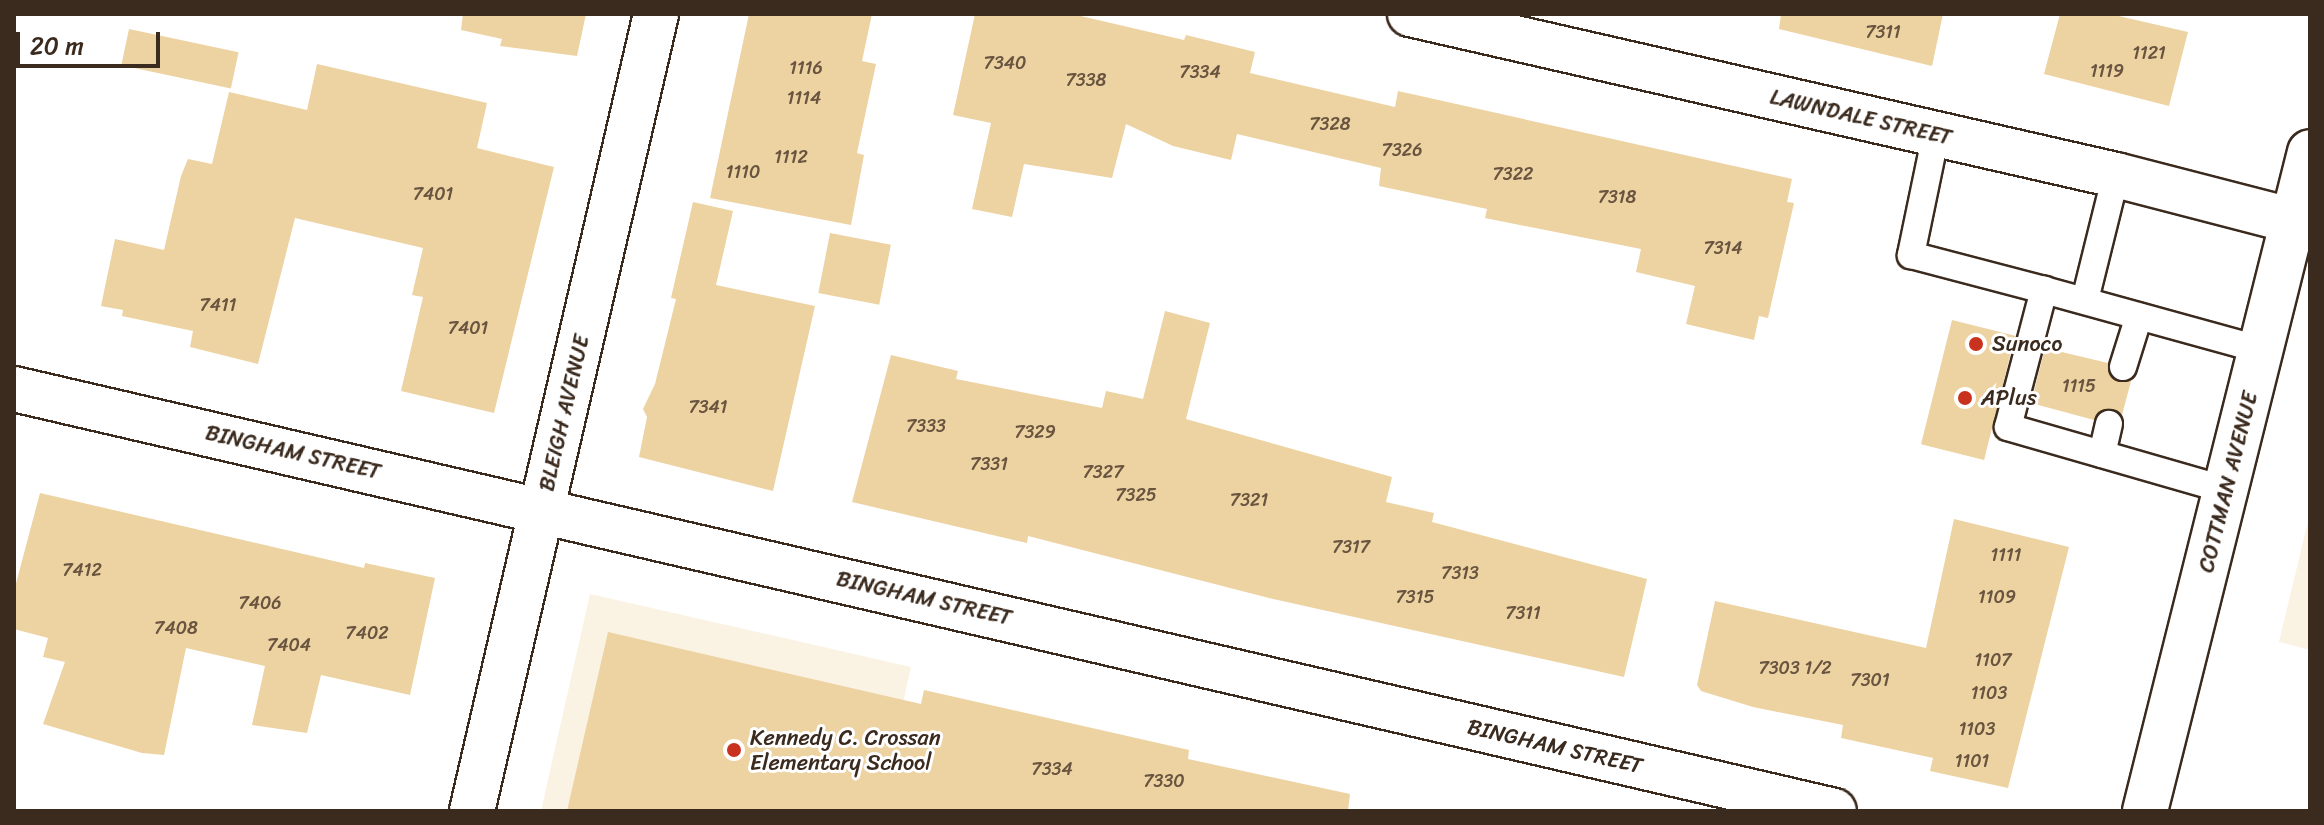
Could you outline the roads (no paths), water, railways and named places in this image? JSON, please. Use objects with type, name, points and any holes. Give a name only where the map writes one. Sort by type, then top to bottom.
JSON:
[{"type":"street","name":"BLEIGH AVENUE","points":[[472,811],[656,14]]},
{"type":"street","name":"LAWNDALE STREET","points":[[1410,14],[2116,175],[2301,223]]},
{"type":"street","name":"COTTMAN AVENUE","points":[[2145,811],[2262,350],[2301,223],[2310,152]]},
{"type":"street","name":"BINGHAM STREET","points":[[14,389],[542,508],[1834,811]]},
{"type":"lane","points":[[1936,134],[1911,255],[2262,350]]},
{"type":"lane","points":[[2085,300],[2116,175]]},
{"type":"lane","points":[[2044,290],[2008,427],[2226,490]]},
{"type":"lane","points":[[2123,367],[2139,316]]},
{"type":"lane","points":[[2102,454],[2109,424]]},
{"type":"place","name":"Sunoco","points":[[1976,344]]},
{"type":"place","name":"APlus","points":[[1965,398]]},
{"type":"place","name":"Kennedy C. Crossan Elementary School","points":[[734,750]]}]
